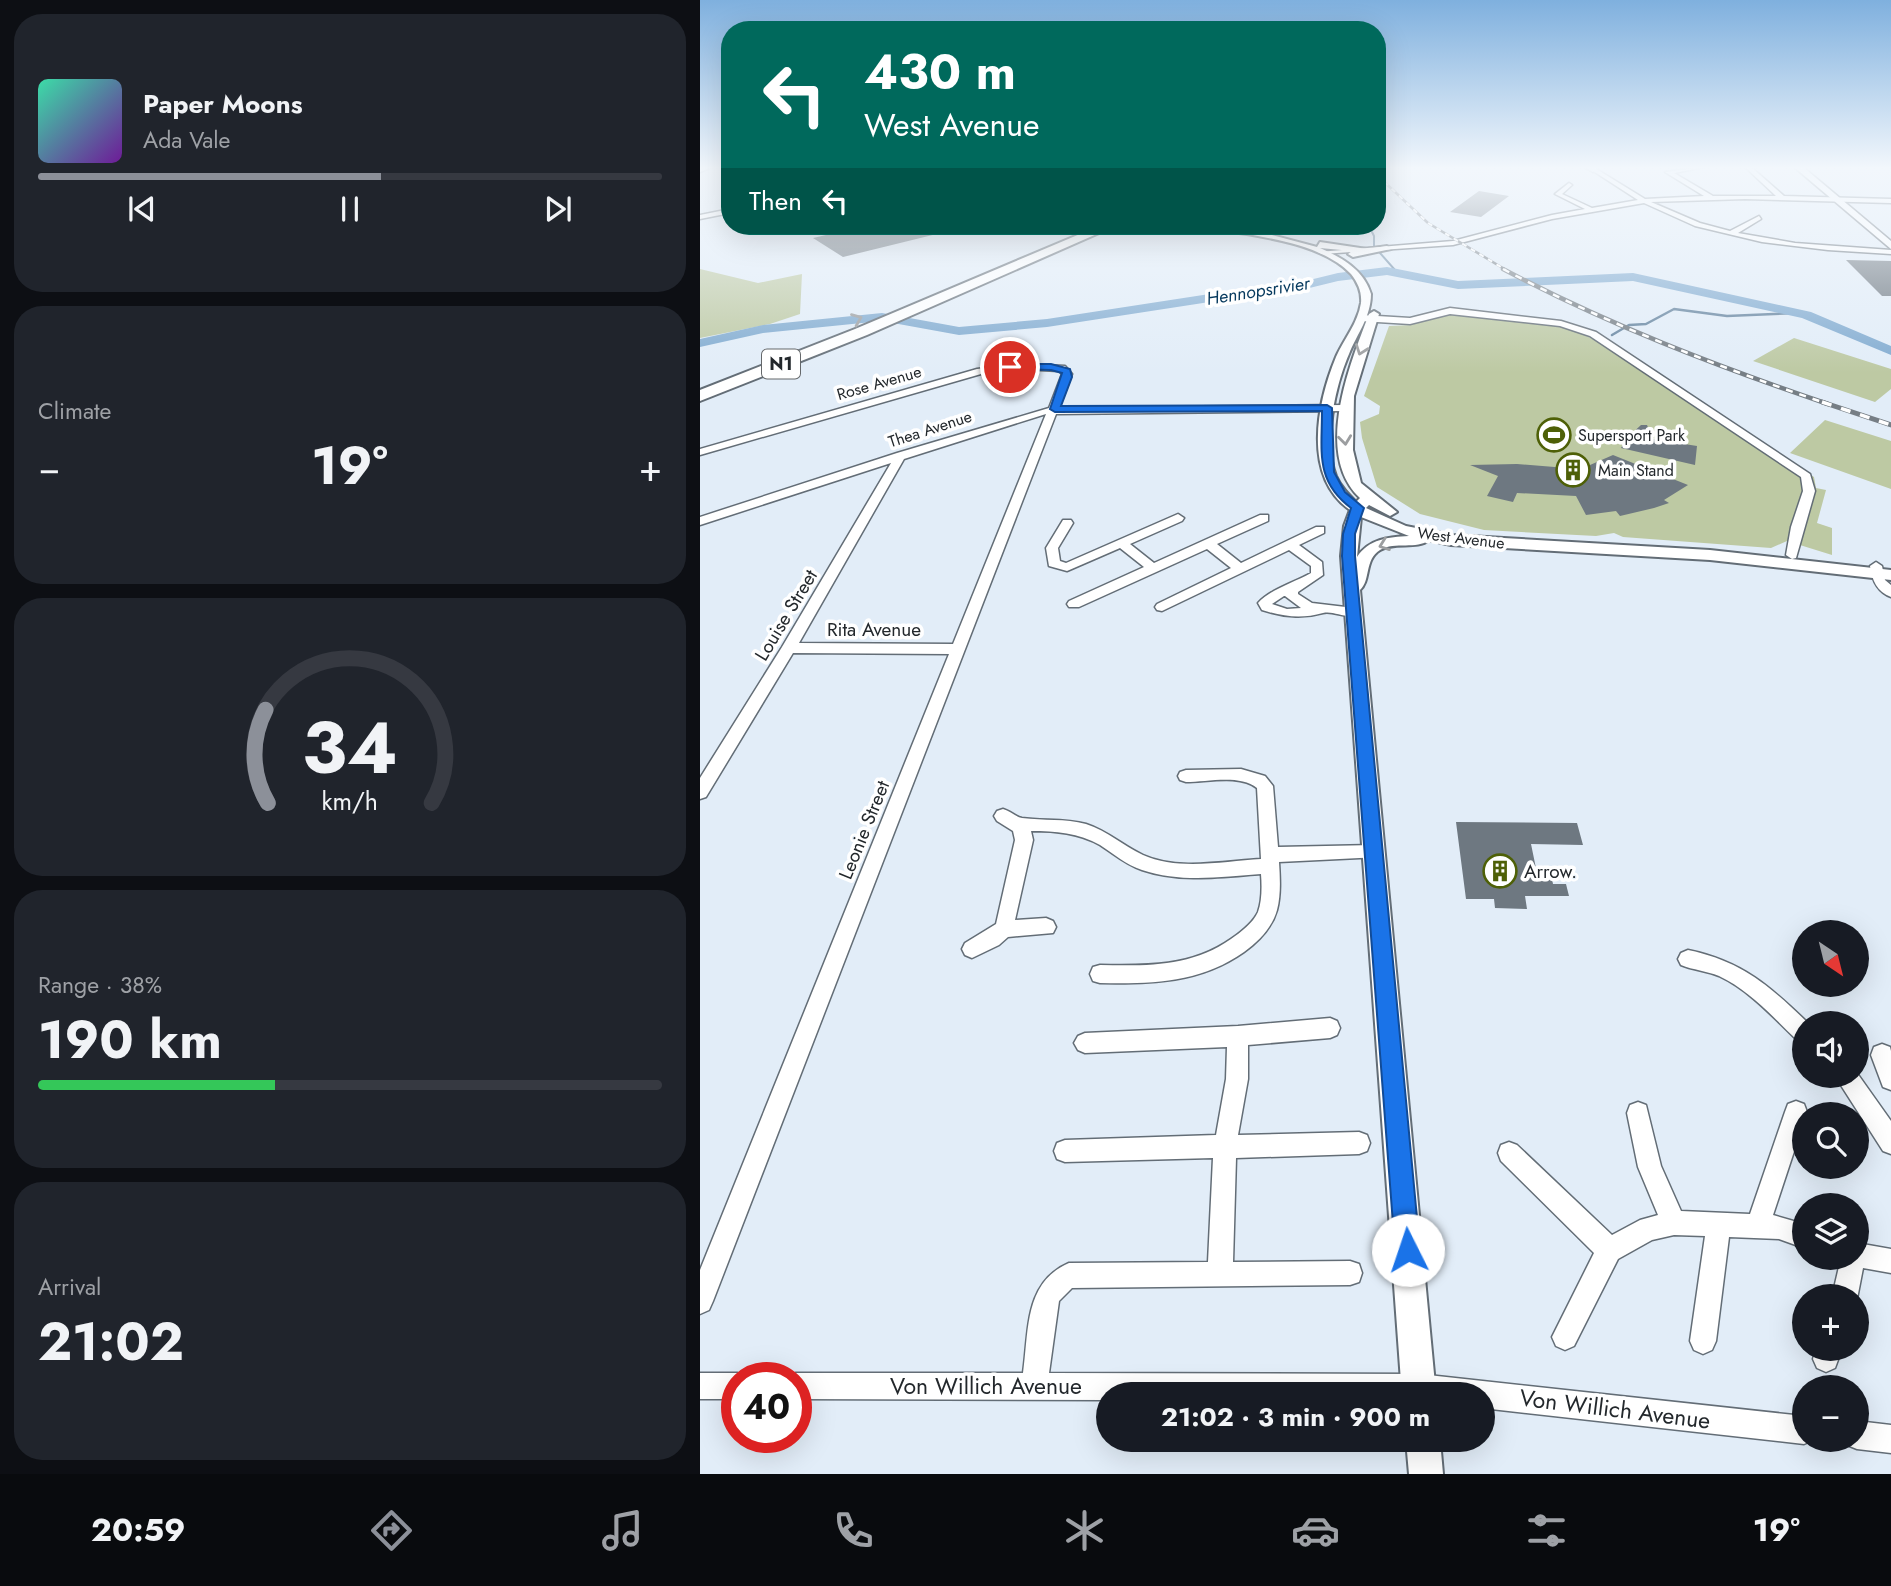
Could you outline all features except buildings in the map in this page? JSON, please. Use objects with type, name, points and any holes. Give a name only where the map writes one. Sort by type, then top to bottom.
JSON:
[{"type":"highway","name":"N1","points":[[700,382],[827,332],[1054,236]]},
{"type":"highway","name":"N1","points":[[700,396],[909,312],[1078,236]]},
{"type":"highway","points":[[1034,257],[1085,236]]},
{"type":"street","name":"West Avenue","points":[[1268,236],[1318,248],[1355,266]]},
{"type":"street","name":"West Avenue","points":[[1270,236],[1333,251],[1355,266],[1368,284],[1367,318],[1344,408],[1349,472],[1363,503],[1399,528],[1451,540],[1710,555],[1884,571]]},
{"type":"street","points":[[1355,266],[1351,257],[1354,254],[1462,241],[1481,236]]},
{"type":"street","points":[[1749,236],[1806,246],[1891,252]]},
{"type":"street","points":[[1318,248],[1363,250]]},
{"type":"street","points":[[1333,251],[1387,249]]},
{"type":"street","points":[[1367,318],[1410,321],[1439,312],[1450,312],[1558,323],[1593,334],[1806,476],[1810,491],[1797,527],[1792,555]]},
{"type":"street","name":"West Avenue","points":[[1367,318],[1336,372],[1327,408],[1328,472],[1340,494],[1409,521],[1472,536],[1666,545],[1792,555],[1884,571]]},
{"type":"street","name":"Rose Avenue","points":[[700,452],[979,371],[1010,367],[1051,367],[1062,368],[1067,374]]},
{"type":"street","name":"Leonie Street","points":[[700,1301],[1067,374]]},
{"type":"street","name":"Thea Avenue","points":[[700,521],[1019,417],[1081,409],[1344,408]]},
{"type":"street","name":"Louise Street","points":[[700,792],[789,648],[901,455]]},
{"type":"street","points":[[1363,503],[1349,534],[1339,607],[1374,852],[1418,1382]]},
{"type":"street","points":[[1067,523],[1052,548],[1054,563],[1060,568],[1067,568],[1178,518]]},
{"type":"street","points":[[1074,604],[1264,518]]},
{"type":"street","points":[[1162,607],[1320,530]]},
{"type":"street","points":[[1339,607],[1363,558],[1376,547],[1405,540],[1451,540]]},
{"type":"street","points":[[1122,544],[1153,568]]},
{"type":"street","points":[[1209,544],[1240,569]]},
{"type":"street","points":[[1291,545],[1317,564],[1317,575],[1295,588],[1269,598],[1265,603],[1267,607],[1287,613],[1339,607]]},
{"type":"street","points":[[1884,571],[1879,580],[1891,593]]},
{"type":"street","points":[[1295,588],[1292,596],[1305,606],[1339,607]]},
{"type":"street","name":"Rita Avenue","points":[[789,648],[958,649]]},
{"type":"street","points":[[1100,974],[1196,969],[1216,961],[1262,924],[1269,903],[1265,786],[1259,778],[1245,775],[1186,776]]},
{"type":"street","points":[[1004,929],[1024,840],[1011,820],[1085,831],[1138,861],[1164,868],[1199,870],[1268,860],[1374,852]]},
{"type":"street","points":[[972,948],[992,939],[1004,929],[1046,927]]},
{"type":"street","points":[[1688,959],[1712,962],[1739,975],[1792,1021]]},
{"type":"street","points":[[1085,1043],[1238,1036],[1330,1028]]},
{"type":"street","points":[[1220,1274],[1224,1147],[1237,1079],[1238,1036]]},
{"type":"street","points":[[1882,1055],[1891,1079]]},
{"type":"street","points":[[1855,1088],[1891,1143]]},
{"type":"street","points":[[1639,1113],[1650,1167],[1674,1223]]},
{"type":"street","points":[[1758,1225],[1792,1124]]},
{"type":"street","points":[[1065,1151],[1360,1143]]},
{"type":"street","points":[[1509,1153],[1609,1251]]},
{"type":"street","points":[[1565,1337],[1609,1251],[1649,1229],[1674,1223],[1718,1227],[1758,1225],[1792,1232]]},
{"type":"street","points":[[1703,1341],[1718,1227]]},
{"type":"street","points":[[1869,1259],[1891,1261]]},
{"type":"street","points":[[1034,1386],[1047,1297],[1062,1279],[1069,1276],[1350,1273]]},
{"type":"street","points":[[700,1386],[721,1386]]},
{"type":"street","name":"Von Willich Avenue","points":[[812,1386],[1096,1387]]},
{"type":"street","name":"Von Willich Avenue","points":[[1495,1399],[1792,1429]]},
{"type":"street","points":[[1869,1436],[1891,1439]]},
{"type":"street","points":[[1424,1452],[1426,1474]]},
{"type":"green space","points":[[700,269],[758,283],[802,274],[800,314],[770,324],[700,338]]},
{"type":"green space","name":"Supersport Park","points":[[1448,314],[1564,326],[1593,339],[1602,338],[1814,477],[1816,488],[1826,490],[1817,523],[1832,528],[1832,555],[1787,541],[1771,548],[1623,537],[1614,533],[1596,536],[1484,530],[1420,514],[1377,487],[1362,438],[1360,422],[1379,414],[1380,406],[1364,396],[1389,326],[1411,325]]},
{"type":"green space","points":[[1794,338],[1891,369],[1891,389],[1875,402],[1753,361]]},
{"type":"green space","points":[[1825,420],[1891,441],[1891,489],[1790,453]]},
{"type":"waterway","points":[[1374,236],[1374,247]]},
{"type":"waterway","points":[[1380,253],[1395,270]]},
{"type":"waterway","name":"Hennopsrivier","points":[[1393,269],[1396,272]]},
{"type":"waterway","name":"Hennopsrivier","points":[[700,343],[763,329],[882,317],[959,331],[1047,323],[1216,297],[1289,289],[1338,277],[1387,271],[1458,285],[1633,277],[1806,315],[1891,351]]},
{"type":"waterway","points":[[1612,335],[1629,325],[1646,324],[1674,309],[1727,316],[1795,313]]},
{"type":"railway","points":[[1449,236],[1506,270]]},
{"type":"railway","points":[[1503,269],[1662,343],[1828,404]]},
{"type":"railway","points":[[1822,402],[1828,404]]},
{"type":"railway","points":[[1828,404],[1891,425]]},
{"type":"place","name":"Supersport Park","points":[[1554,435]]},
{"type":"place","name":"Main Stand","points":[[1573,470]]},
{"type":"place","name":"Arrow.","points":[[1500,871]]},
{"type":"route","points":[[1010,367],[1051,367],[1066,371],[1067,377],[1055,409],[1327,408],[1328,472],[1340,494],[1358,508],[1349,534],[1349,556],[1408,1250]]}]
